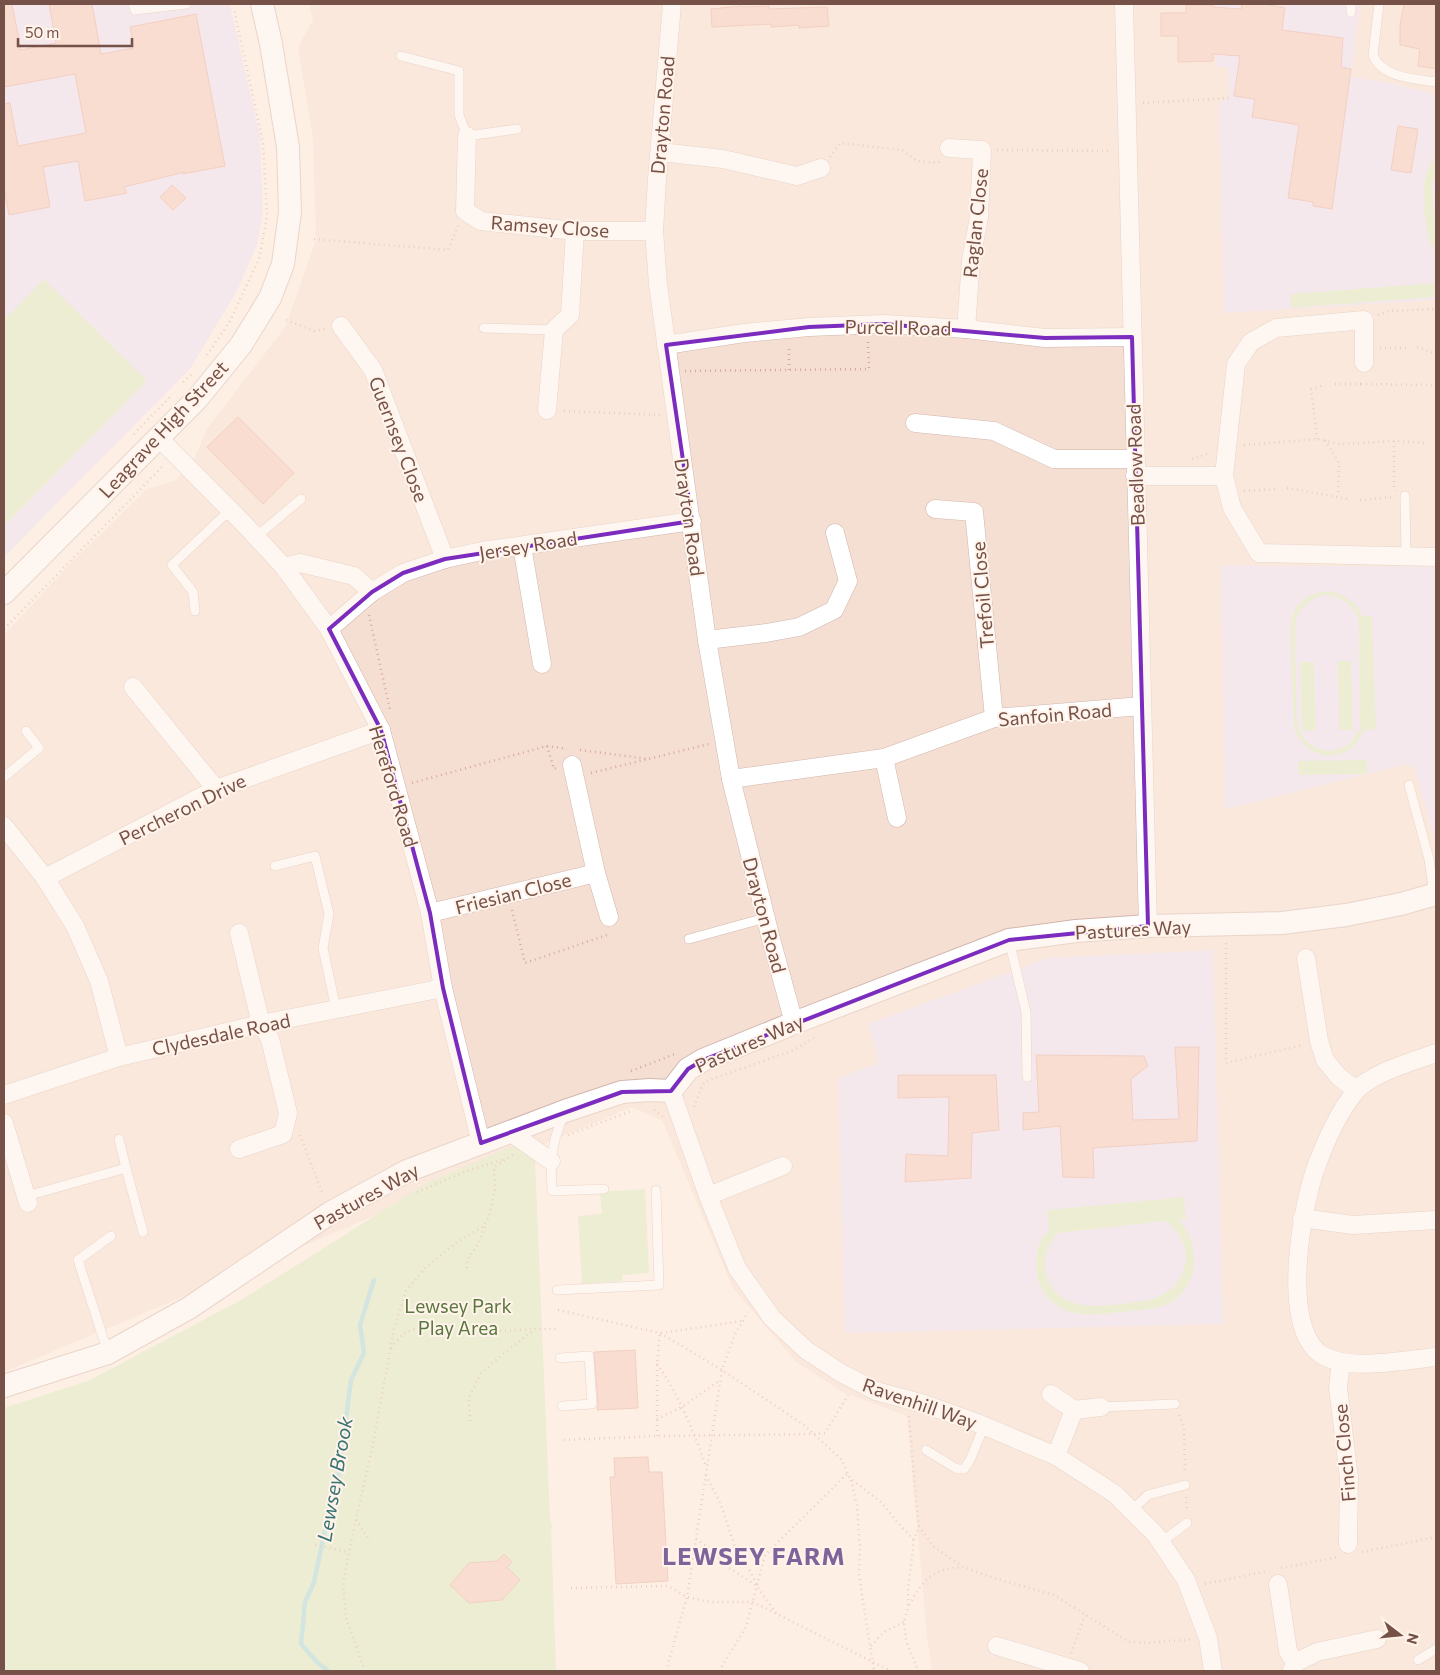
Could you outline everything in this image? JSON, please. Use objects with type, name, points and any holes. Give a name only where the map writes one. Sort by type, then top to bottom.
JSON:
[{"type":"street","name":"Leagrave High Street","points":[[4,593],[197,399],[241,345],[270,298],[283,264],[290,212],[288,147],[271,44],[262,4]]},
{"type":"street","name":"Drayton Road","points":[[672,4],[654,231],[658,284],[707,640],[731,779],[765,918],[794,1023]]},
{"type":"street","name":"Beadlow Road","points":[[1124,4],[1148,926]]},
{"type":"street","name":"Ramsey Close","points":[[467,136],[464,211],[481,221],[575,231],[654,231]]},
{"type":"street","name":"Raglan Close","points":[[949,148],[982,150],[979,217],[971,260],[966,329]]},
{"type":"street","points":[[660,152],[723,159],[797,176],[822,168]]},
{"type":"street","points":[[547,410],[554,330],[570,314],[575,231]]},
{"type":"street","points":[[1364,356],[1364,320],[1276,328],[1252,342],[1236,364],[1227,450],[1226,484],[1232,508],[1259,553],[1436,558]]},
{"type":"street","name":"Purcell Road","points":[[666,345],[809,326],[868,324],[966,329],[1045,338],[1132,337]]},
{"type":"street","name":"Guernsey Close","points":[[341,326],[373,370],[445,559]]},
{"type":"street","points":[[915,423],[994,431],[1054,459],[1135,468],[1226,484]]},
{"type":"street","name":"Hereford Road","points":[[158,437],[284,567],[329,629],[381,730],[430,913],[443,988],[482,1143]]},
{"type":"street","name":"Trefoil Close","points":[[934,509],[974,512],[994,718]]},
{"type":"street","name":"Jersey Road","points":[[329,629],[372,592],[403,573],[445,559],[482,551],[692,521]]},
{"type":"street","points":[[707,640],[800,627],[834,610],[848,581],[835,534]]},
{"type":"street","points":[[522,546],[542,664]]},
{"type":"street","points":[[284,567],[300,564],[354,576],[372,592]]},
{"type":"street","points":[[133,687],[216,789]]},
{"type":"street","name":"Sanfoin Road","points":[[731,779],[884,758],[994,718],[1142,706]]},
{"type":"street","name":"Percheron Drive","points":[[44,878],[216,789],[381,730]]},
{"type":"street","points":[[884,758],[897,818]]},
{"type":"street","name":"Friesian Close","points":[[573,771],[596,873],[609,917]]},
{"type":"street","points":[[7,837],[44,878],[75,926],[99,981],[119,1056]]},
{"type":"street","name":"Friesian Close","points":[[430,913],[596,873]]},
{"type":"street","name":"Pastures Way","points":[[4,1386],[108,1353],[189,1308],[330,1213],[407,1171],[482,1143],[514,1142],[565,1111],[622,1092],[671,1090],[688,1069],[703,1060],[1009,940],[1148,926],[1282,923],[1346,915],[1435,895]]},
{"type":"street","points":[[239,1149],[283,1134],[288,1114],[270,1039],[261,1024],[240,933]]},
{"type":"street","points":[[1306,958],[1319,1041],[1325,1060],[1339,1077],[1356,1090]]},
{"type":"street","name":"Clydesdale Road","points":[[4,1095],[119,1056],[261,1024],[443,988]]},
{"type":"street","points":[[1436,1053],[1380,1074],[1356,1090],[1337,1119],[1317,1163],[1302,1218],[1298,1256],[1298,1294],[1302,1327],[1310,1344],[1323,1356],[1341,1362],[1360,1364],[1436,1357]]},
{"type":"street","name":"Ravenhill Way","points":[[671,1090],[708,1196],[737,1268],[772,1318],[806,1350],[856,1381],[876,1391],[924,1404],[984,1426],[1056,1456],[1115,1494],[1156,1535],[1186,1580],[1208,1638],[1213,1671]]},
{"type":"street","points":[[4,1123],[28,1200]]},
{"type":"street","points":[[514,1142],[551,1161]]},
{"type":"street","points":[[708,1196],[783,1166]]},
{"type":"street","points":[[1302,1218],[1353,1225],[1436,1220]]},
{"type":"street","name":"Finch Close","points":[[1341,1362],[1338,1387],[1349,1478],[1350,1551]]},
{"type":"street","points":[[1051,1394],[1074,1410],[1101,1407]]},
{"type":"street","points":[[1056,1456],[1074,1410]]},
{"type":"street","points":[[1278,1584],[1288,1651],[1294,1667],[1317,1652],[1377,1639]]},
{"type":"street","points":[[997,1646],[1073,1669]]},
{"type":"lane","points":[[133,4],[135,10],[186,4]]},
{"type":"lane","points":[[1380,4],[1373,55],[1376,63],[1392,73],[1406,78],[1436,82]]},
{"type":"lane","points":[[401,56],[459,71],[459,115],[467,136],[516,129]]},
{"type":"lane","points":[[484,328],[554,330]]},
{"type":"lane","points":[[1405,496],[1406,557]]},
{"type":"lane","points":[[256,537],[301,499]]},
{"type":"lane","points":[[195,611],[193,592],[172,565],[230,510]]},
{"type":"lane","points":[[4,777],[39,748],[26,731]]},
{"type":"lane","points":[[1409,785],[1429,859],[1435,895]]},
{"type":"lane","points":[[276,866],[315,856],[329,914],[323,948],[336,1009]]},
{"type":"lane","points":[[689,939],[765,918]]},
{"type":"lane","points":[[1009,940],[1026,1012],[1027,1077]]},
{"type":"lane","points":[[565,1111],[555,1139],[551,1161],[552,1191],[604,1189]]},
{"type":"lane","points":[[119,1138],[143,1232]]},
{"type":"lane","points":[[28,1200],[126,1168]]},
{"type":"lane","points":[[557,1290],[659,1285],[656,1190]]},
{"type":"lane","points":[[108,1353],[78,1260],[112,1236]]},
{"type":"lane","points":[[560,1358],[589,1356],[592,1404],[562,1406]]},
{"type":"lane","points":[[1101,1407],[1175,1404]]},
{"type":"lane","points":[[926,1450],[957,1469],[964,1469],[970,1460],[984,1426]]},
{"type":"lane","points":[[1132,1510],[1148,1495],[1185,1485]]},
{"type":"lane","points":[[1161,1542],[1187,1523]]},
{"type":"lane","points":[[1418,1660],[1436,1649]]},
{"type":"path","points":[[205,358],[229,322],[259,259],[267,216],[264,143],[234,9]]},
{"type":"path","points":[[1126,104],[1230,98]]},
{"type":"path","points":[[822,168],[840,144],[902,150],[917,161],[938,163],[949,148]]},
{"type":"path","points":[[982,150],[1128,151]]},
{"type":"path","points":[[314,240],[448,250],[464,211]]},
{"type":"path","points":[[1364,320],[1389,311],[1436,309]]},
{"type":"path","points":[[286,320],[314,332],[341,326]]},
{"type":"path","points":[[670,371],[869,369],[868,324]]},
{"type":"path","points":[[789,346],[789,370]]},
{"type":"path","points":[[1417,347],[1436,354]]},
{"type":"path","points":[[1361,384],[1364,356],[1407,348]]},
{"type":"path","points":[[183,382],[194,371]]},
{"type":"path","points":[[1335,384],[1436,385]]},
{"type":"path","points":[[1317,438],[1311,389],[1324,385]]},
{"type":"path","points":[[547,410],[676,415]]},
{"type":"path","points":[[1185,460],[1227,450],[1317,438],[1339,444],[1394,441],[1426,443]]},
{"type":"path","points":[[1325,440],[1339,463],[1338,496]]},
{"type":"path","points":[[1394,441],[1394,490],[1405,496]]},
{"type":"path","points":[[4,628],[163,466]]},
{"type":"path","points":[[1226,484],[1278,489]]},
{"type":"path","points":[[1287,488],[1338,496],[1349,500]]},
{"type":"path","points":[[1360,500],[1405,496]]},
{"type":"path","points":[[573,771],[648,759],[724,740]]},
{"type":"path","points":[[396,787],[547,746],[648,759]]},
{"type":"path","points":[[508,894],[525,963],[610,934],[609,917]]},
{"type":"path","points":[[1226,939],[1226,1064],[1319,1041]]},
{"type":"path","points":[[694,1109],[704,1082],[794,1050],[824,1032]]},
{"type":"path","points":[[567,1135],[639,1108]]},
{"type":"path","points":[[654,1110],[666,1119]]},
{"type":"path","points":[[288,1114],[296,1126],[330,1213]]},
{"type":"path","points":[[468,1268],[467,1260],[478,1243],[489,1217],[495,1190],[494,1167],[508,1158],[514,1142]]},
{"type":"path","points":[[417,1192],[467,1171],[508,1158]]},
{"type":"path","points":[[365,1671],[346,1618],[344,1585],[394,1329],[406,1291],[426,1267],[456,1243],[482,1227],[489,1217]]},
{"type":"path","points":[[666,1671],[687,1597],[722,1370],[734,1336],[758,1298]]},
{"type":"path","points":[[558,1310],[660,1333],[722,1370],[804,1425],[842,1460],[850,1478],[857,1506],[860,1550],[859,1575],[874,1671]]},
{"type":"path","points":[[660,1333],[743,1321]]},
{"type":"path","points":[[390,1349],[404,1333],[417,1328]]},
{"type":"path","points":[[470,1421],[469,1397],[481,1373],[535,1329]]},
{"type":"path","points":[[500,1331],[559,1329]]},
{"type":"path","points":[[657,1436],[660,1333]]},
{"type":"path","points":[[658,1364],[682,1408],[707,1467]]},
{"type":"path","points":[[657,1419],[682,1408],[720,1380]]},
{"type":"path","points":[[564,1440],[657,1436],[825,1433],[856,1381]]},
{"type":"path","points":[[924,1404],[921,1414],[909,1416],[917,1510],[920,1526],[933,1546],[963,1567],[1054,1595],[1129,1642],[1148,1643],[1208,1638]]},
{"type":"path","points":[[1175,1404],[1184,1428],[1187,1523]]},
{"type":"path","points":[[719,1671],[746,1627],[766,1555],[848,1473]]},
{"type":"path","points":[[706,1474],[721,1505],[736,1550],[757,1586],[777,1614]]},
{"type":"path","points":[[850,1478],[882,1503],[914,1540]]},
{"type":"path","points":[[356,1520],[370,1541]]},
{"type":"path","points":[[908,1607],[908,1589],[914,1540],[920,1526]]},
{"type":"path","points":[[1201,1580],[1204,1584],[1350,1551],[1436,1537]]},
{"type":"path","points":[[696,1539],[714,1551],[723,1564],[757,1586]]},
{"type":"path","points":[[314,1545],[349,1552]]},
{"type":"path","points":[[918,1671],[906,1640],[904,1622],[908,1607],[918,1588],[930,1576],[948,1568],[963,1567]]},
{"type":"path","points":[[571,1588],[668,1586],[687,1597],[710,1602],[753,1602],[891,1671]]},
{"type":"path","points":[[1073,1669],[1085,1614]]},
{"type":"path","points":[[870,1647],[884,1632],[904,1622]]},
{"type":"highlighted area","points":[[884,324],[1045,338],[1132,337],[1148,926],[1009,940],[703,1060],[688,1069],[671,1091],[622,1092],[481,1143],[443,988],[430,913],[381,730],[329,629],[372,592],[403,573],[445,559],[692,521],[666,345],[809,327]]},
{"type":"shaded area","points":[[4,4],[230,4],[260,136],[263,213],[257,245],[238,289],[190,369],[4,557]]},
{"type":"shaded area","points":[[309,4],[1436,4],[1436,1671],[932,1671],[907,1416],[843,1392],[796,1362],[733,1288],[662,1120],[632,1107],[4,1372],[4,635],[69,565],[147,489],[175,481],[194,459],[207,429],[286,326],[316,240],[313,139],[298,47],[313,20]]},
{"type":"shaded area","points":[[1215,4],[1360,4],[1351,77],[1390,83],[1436,94],[1436,300],[1224,313],[1219,104],[1230,96],[1228,67],[1216,67]]},
{"type":"shaded area","points":[[1221,565],[1436,567],[1436,846],[1415,769],[1407,764],[1225,809]]},
{"type":"shaded area","points":[[1213,950],[1223,1324],[845,1333],[838,1079],[879,1062],[868,1024],[1048,958]]},
{"type":"green space","points":[[1436,155],[1436,172],[1432,186],[1436,254],[1427,232],[1424,183],[1430,164]]},
{"type":"green space","points":[[44,279],[147,381],[4,526],[4,320]]},
{"type":"green space","points":[[1436,283],[1436,297],[1291,308],[1290,294]]},
{"type":"green space","points":[[1330,591],[1340,594],[1357,606],[1362,616],[1372,616],[1376,729],[1364,730],[1358,742],[1349,750],[1329,756],[1318,754],[1308,748],[1300,740],[1294,728],[1291,620],[1297,606],[1302,601],[1322,592]],"holes":[[[1325,595],[1336,597],[1347,603],[1354,610],[1358,618],[1360,727],[1362,728],[1352,741],[1345,746],[1329,751],[1317,748],[1307,741],[1303,737],[1298,725],[1295,628],[1298,615],[1307,603]]]},
{"type":"green space","points":[[1338,661],[1351,661],[1353,730],[1339,730]]},
{"type":"green space","points":[[1300,662],[1314,662],[1316,730],[1302,731]]},
{"type":"green space","points":[[1367,760],[1367,774],[1299,775],[1298,761]]},
{"type":"green space","name":"Lewsey Park Play Area","points":[[534,1137],[550,1520],[553,1528],[551,1530],[556,1671],[4,1671],[4,1408],[88,1381],[243,1299],[427,1183]]},
{"type":"green space","points":[[645,1189],[649,1273],[622,1275],[623,1281],[582,1284],[578,1216],[602,1214],[600,1192]]},
{"type":"green space","points":[[1184,1197],[1186,1219],[1179,1220],[1192,1241],[1194,1252],[1192,1275],[1187,1286],[1170,1303],[1150,1309],[1103,1314],[1077,1314],[1055,1305],[1046,1296],[1036,1272],[1038,1249],[1042,1238],[1049,1229],[1047,1210]],"holes":[[[1165,1221],[1176,1231],[1182,1242],[1185,1254],[1185,1265],[1181,1276],[1174,1286],[1150,1300],[1105,1306],[1089,1306],[1074,1303],[1062,1297],[1052,1287],[1046,1272],[1047,1251],[1058,1233]]]},
{"type":"building","points":[[4,4],[12,4],[21,50],[56,43],[49,4],[92,4],[101,54],[134,48],[130,27],[196,14],[225,166],[183,174],[185,172],[124,187],[127,193],[85,201],[78,161],[43,167],[50,207],[9,215],[4,188],[4,104],[10,103],[18,146],[86,133],[75,74],[4,87]]},
{"type":"building","points":[[1242,4],[1265,4],[1285,8],[1282,30],[1343,38],[1341,67],[1351,69],[1332,209],[1313,206],[1313,202],[1288,198],[1299,125],[1252,117],[1255,99],[1234,96],[1240,56],[1213,54],[1213,61],[1178,62],[1178,36],[1161,36],[1161,13],[1186,13],[1186,5],[1213,5],[1213,7],[1241,9]]},
{"type":"building","points":[[1404,4],[1436,4],[1436,69],[1418,66],[1420,49],[1400,45],[1400,26]]},
{"type":"building","points":[[769,6],[769,9],[827,7],[829,26],[799,28],[799,25],[771,27],[771,24],[712,27],[711,9]]},
{"type":"building","points":[[1398,126],[1418,129],[1411,173],[1391,170]]},
{"type":"building","points":[[172,185],[186,198],[173,210],[160,197]]},
{"type":"building","points":[[238,417],[294,473],[263,504],[207,447]]},
{"type":"building","points":[[1175,1047],[1199,1047],[1197,1141],[1093,1148],[1094,1178],[1063,1177],[1060,1126],[1023,1130],[1023,1113],[1039,1112],[1036,1055],[1144,1056],[1148,1066],[1131,1079],[1133,1120],[1179,1119]]},
{"type":"building","points":[[898,1075],[996,1075],[999,1130],[972,1133],[971,1178],[905,1182],[906,1154],[948,1156],[949,1097],[898,1098]]},
{"type":"building","points":[[635,1350],[638,1408],[597,1410],[594,1352]]},
{"type":"building","points":[[648,1457],[649,1472],[662,1472],[668,1581],[616,1584],[610,1477],[615,1477],[614,1458]]},
{"type":"building","points":[[504,1554],[512,1562],[507,1567],[520,1580],[502,1600],[469,1603],[450,1585],[469,1563],[497,1561]]},
{"type":"waterway","name":"Lewsey Brook","points":[[328,1671],[301,1644],[305,1602],[314,1582],[333,1493],[338,1480],[351,1380],[364,1353],[360,1325],[374,1280]]},
{"type":"district","name":"LEWSEY FARM","points":[[754,1555]]}]
